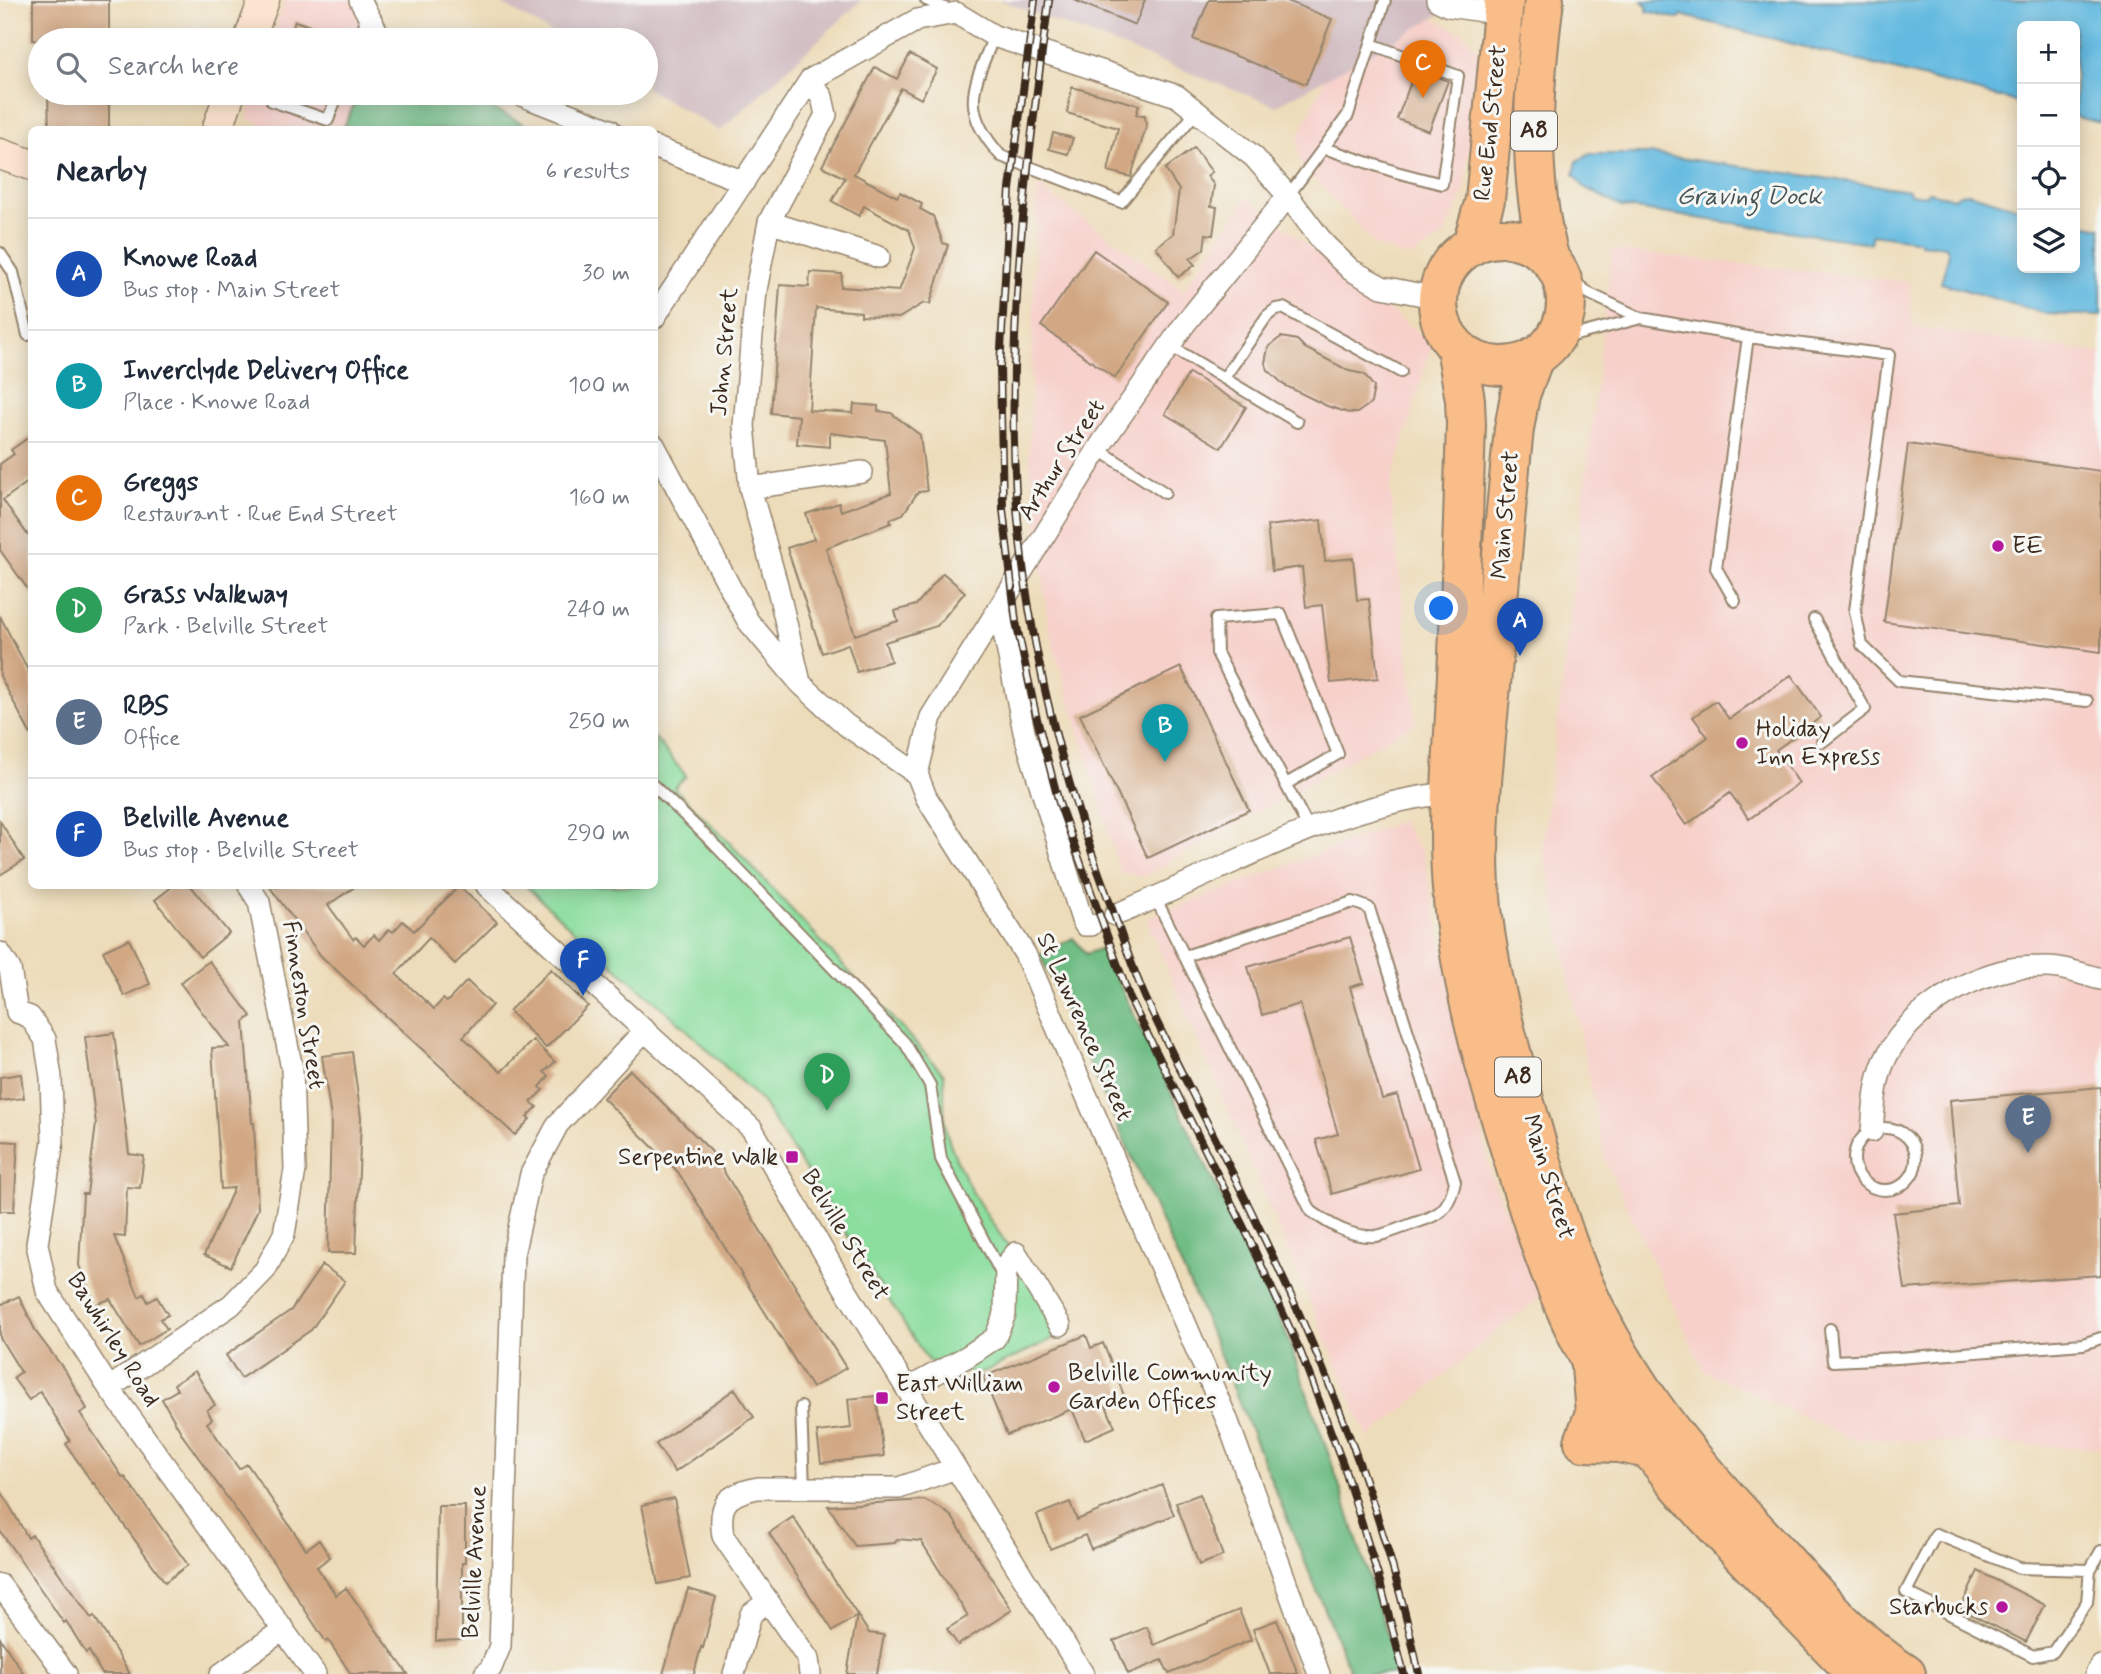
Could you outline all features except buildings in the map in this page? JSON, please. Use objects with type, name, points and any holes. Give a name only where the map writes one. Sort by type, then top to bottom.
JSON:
[{"type":"highway","name":"Rue End Street","points":[[1544,0],[1534,137],[1538,212],[1553,264]]},
{"type":"highway","name":"Rue End Street","points":[[1472,245],[1485,200],[1503,7]]},
{"type":"highway","points":[[1438,298],[1441,280],[1462,251],[1495,238],[1531,244],[1553,264]]},
{"type":"highway","name":"A8","points":[[1544,349],[1560,330],[1566,306],[1563,281],[1553,264]]},
{"type":"highway","name":"A8","points":[[1438,298],[1443,327],[1456,347]]},
{"type":"highway","points":[[1456,347],[1475,360],[1499,366],[1523,362],[1544,349]]},
{"type":"highway","name":"Main Street","points":[[1456,347],[1465,400],[1466,425],[1450,793],[1453,900],[1476,1027],[1541,1248],[1559,1297],[1590,1359],[1612,1398],[1649,1449],[1703,1512],[1857,1674]]},
{"type":"highway","name":"Main Street","points":[[1544,349],[1520,395],[1514,429],[1480,811],[1480,887],[1484,923],[1507,1041],[1572,1256],[1605,1329],[1629,1373],[1666,1426],[1710,1481],[1849,1627],[1906,1674]]},
{"type":"main road","points":[[254,28],[264,0]]},
{"type":"main road","points":[[218,126],[226,105]]},
{"type":"main road","points":[[0,154],[28,164]]},
{"type":"street","points":[[1437,1],[1465,9],[1503,7]]},
{"type":"street","points":[[363,8],[376,28]]},
{"type":"street","points":[[658,312],[810,80],[917,20],[956,13],[994,36],[1177,96],[1254,157],[1325,245],[1361,276],[1396,291],[1438,298]]},
{"type":"street","name":"John Street","points":[[800,683],[750,488],[744,425],[756,290],[769,222],[826,115],[822,97],[810,80]]},
{"type":"street","points":[[546,105],[600,126]]},
{"type":"street","points":[[658,149],[744,182]]},
{"type":"street","name":"Arthur Street","points":[[917,775],[931,717],[1098,449],[1170,346],[1288,196]]},
{"type":"street","points":[[769,222],[879,257]]},
{"type":"street","name":"St Lawrence Street","points":[[658,452],[748,621],[800,683],[846,726],[917,775],[926,797],[1025,954],[1228,1422],[1319,1674]]},
{"type":"street","points":[[750,488],[862,472]]},
{"type":"street","points":[[999,608],[1024,732],[1082,920],[1086,925],[1091,925]]},
{"type":"street","points":[[1115,915],[1310,829],[1399,800],[1450,793]]},
{"type":"street","name":"Finneston Street","points":[[109,1388],[231,1305],[265,1270],[284,1234],[295,1170],[292,1069],[260,902],[251,889]]},
{"type":"street","name":"Belville Street","points":[[490,889],[752,1129],[907,1389],[1083,1674]]},
{"type":"street","name":"Bawhirley Road","points":[[0,953],[10,969],[8,1009],[30,1017],[45,1039],[51,1077],[53,1141],[37,1244],[47,1291],[109,1388],[315,1674]]},
{"type":"street","points":[[1872,1131],[1875,1100],[1884,1062],[1904,1031],[1933,1003],[1977,980],[2012,969],[2052,967],[2101,979]]},
{"type":"street","name":"Belville Avenue","points":[[485,1674],[491,1668],[500,1646],[513,1255],[531,1174],[558,1124],[645,1030]]},
{"type":"street","points":[[907,1389],[995,1338],[1005,1314],[1006,1265],[1017,1253],[1060,1325]]},
{"type":"street","points":[[810,1674],[808,1658],[723,1536],[720,1516],[725,1502],[740,1491],[758,1488],[899,1488],[956,1468]]},
{"type":"street","points":[[0,1585],[66,1674]]},
{"type":"street","points":[[734,1674],[751,1614],[767,1602]]},
{"type":"street","points":[[221,1674],[284,1629]]},
{"type":"street","points":[[2096,1674],[2101,1666]]},
{"type":"lane","points":[[926,0],[956,13]]},
{"type":"lane","points":[[1288,196],[1348,115],[1385,0]]},
{"type":"lane","points":[[360,28],[363,8]]},
{"type":"lane","points":[[994,36],[974,84],[973,105],[978,124],[988,141],[1001,156],[1121,202],[1198,111]]},
{"type":"lane","points":[[1324,148],[1442,184],[1458,76],[1371,44]]},
{"type":"lane","points":[[284,105],[328,120],[334,105]]},
{"type":"lane","points":[[0,253],[13,272],[28,335]]},
{"type":"lane","points":[[1553,264],[1590,294],[1641,318],[1748,337],[1889,355],[1855,611],[1862,645],[1899,681],[2087,701]]},
{"type":"lane","points":[[1224,378],[1267,316],[1283,307],[1401,372]]},
{"type":"lane","points":[[1544,349],[1641,318]]},
{"type":"lane","points":[[1735,601],[1716,568],[1748,337]]},
{"type":"lane","points":[[1170,346],[1297,422]]},
{"type":"lane","points":[[1098,449],[1165,493]]},
{"type":"lane","points":[[1286,784],[1338,754],[1281,614],[1216,619],[1217,653],[1286,784],[1310,829]]},
{"type":"lane","points":[[1814,619],[1865,709],[1822,742]]},
{"type":"lane","points":[[658,790],[710,840],[905,1043],[930,1085],[941,1159],[1005,1281]]},
{"type":"lane","points":[[1156,899],[1311,1211],[1332,1226],[1352,1233],[1375,1236],[1437,1216],[1451,1198],[1455,1182],[1369,908],[1353,902],[1185,956]]},
{"type":"lane","points":[[1885,1128],[1902,1134],[1910,1142],[1916,1157],[1909,1179],[1893,1189],[1871,1187],[1860,1178],[1855,1169],[1857,1146],[1863,1137],[1872,1131],[1885,1128]]},
{"type":"lane","points":[[1830,1329],[1833,1361],[1898,1359],[2083,1344],[2101,1338]]},
{"type":"lane","points":[[801,1407],[804,1488]]},
{"type":"lane","points":[[2090,1570],[2019,1568],[1936,1534],[1906,1592],[2033,1656],[2053,1652],[2087,1602],[2090,1570],[2101,1551]]},
{"type":"shaded area","points":[[285,0],[351,0],[365,28],[276,28]]},
{"type":"shaded area","points":[[495,0],[862,0],[720,131],[658,95],[658,28],[543,28]]},
{"type":"shaded area","points":[[1000,0],[1466,0],[1276,106]]},
{"type":"shaded area","points":[[1416,9],[1464,34],[1480,53],[1464,193],[1443,237],[1410,258],[1376,246],[1301,163],[1297,141],[1341,42]]},
{"type":"shaded area","points":[[251,105],[354,105],[344,126],[266,126],[247,118]]},
{"type":"shaded area","points":[[1037,185],[1184,290],[1247,197],[1432,344],[1390,487],[1416,723],[1143,877],[1120,872],[1049,630],[1029,456]]},
{"type":"shaded area","points":[[1612,250],[1909,282],[1913,327],[2101,353],[2101,1448],[1851,1439],[1704,1371],[1605,1160],[1543,846]]},
{"type":"shaded area","points":[[1401,821],[1423,854],[1491,1175],[1541,1296],[1368,1438],[1146,919]]},
{"type":"green space","points":[[354,105],[485,105],[526,125],[526,126],[344,126]]},
{"type":"green space","points":[[658,742],[686,776],[674,788],[726,839],[944,1074],[945,1127],[970,1187],[1001,1237],[1074,1329],[977,1375],[928,1361],[761,1101],[682,1025],[529,889],[658,889]]},
{"type":"green space","points":[[1073,938],[1086,954],[1102,948],[1285,1331],[1338,1481],[1387,1634],[1395,1674],[1351,1674],[1200,1307],[1040,955]]},
{"type":"water","points":[[2101,0],[2101,123],[2080,118],[2080,21],[2017,21],[2017,102],[1681,15],[1679,19],[1647,11],[1648,7],[1642,1]]},
{"type":"water","name":"Graving Dock","points":[[1590,154],[1651,154],[1909,190],[1910,194],[1927,196],[1928,192],[1954,198],[1969,193],[2017,207],[2017,273],[2080,273],[2080,223],[2101,228],[2101,316],[2047,314],[1941,283],[1949,253],[1946,246],[1920,244],[1920,241],[1872,234],[1870,243],[1621,207],[1584,187],[1574,174],[1577,161]]},
{"type":"railway","points":[[1035,0],[1010,189],[1000,367],[1003,509],[1016,622],[1036,715],[1059,803],[1130,999],[1249,1238],[1301,1353],[1344,1467],[1380,1582],[1404,1674]]},
{"type":"railway","points":[[1049,0],[1020,253],[1014,445],[1022,560],[1050,712],[1078,811],[1132,966],[1160,1029],[1288,1288],[1334,1395],[1374,1505],[1406,1617],[1419,1674]]},
{"type":"place","name":"Greggs","points":[[1423,98]]},
{"type":"place","name":"EE","points":[[1998,546]]},
{"type":"place","name":"Knowe Road","points":[[1520,656]]},
{"type":"place","name":"Holiday Inn Express","points":[[1742,743]]},
{"type":"place","name":"Inverclyde Delivery Office","points":[[1165,762]]},
{"type":"place","name":"Belville Avenue","points":[[583,996]]},
{"type":"place","name":"Grass Walkway","points":[[827,1111]]},
{"type":"place","name":"RBS","points":[[2028,1153]]},
{"type":"place","name":"Serpentine Walk","points":[[792,1157]]},
{"type":"place","name":"Belville Community Garden Offices","points":[[1054,1387]]},
{"type":"place","name":"East William Street","points":[[882,1398]]},
{"type":"place","name":"Starbucks","points":[[2002,1607]]}]
